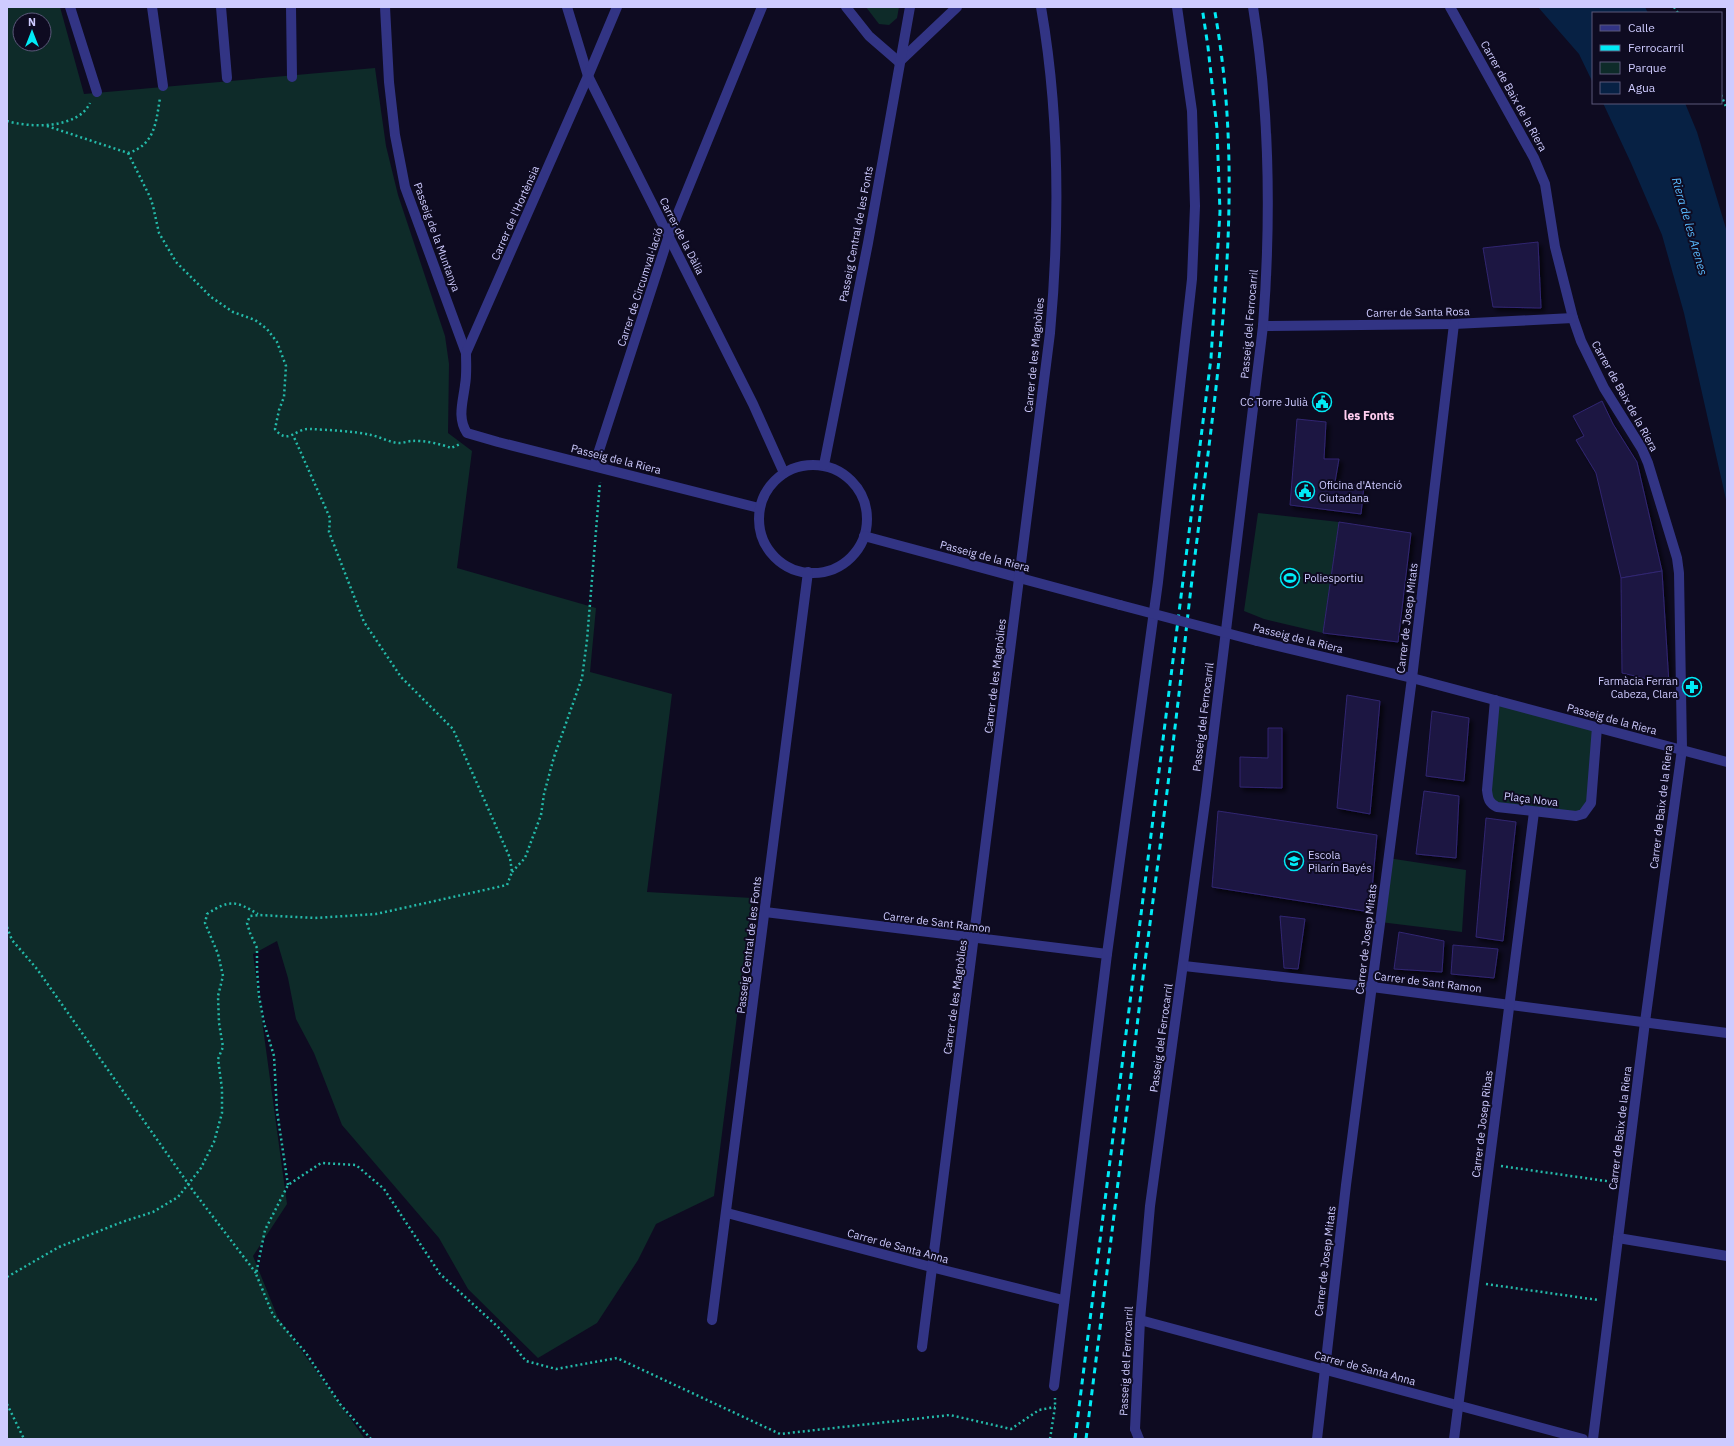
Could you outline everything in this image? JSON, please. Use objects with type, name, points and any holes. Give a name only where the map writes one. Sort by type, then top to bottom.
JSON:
[{"type":"street","points":[[70,7],[97,92]]},
{"type":"street","points":[[152,7],[163,86]]},
{"type":"street","points":[[221,7],[227,78]]},
{"type":"street","points":[[291,7],[292,77]]},
{"type":"street","name":"Passeig de la Muntanya","points":[[385,7],[389,82],[395,134],[405,187],[466,353]]},
{"type":"street","name":"Carrer de la Dàlia","points":[[567,7],[588,76],[753,404],[784,472]]},
{"type":"street","name":"Carrer de l'Hortènsia","points":[[467,433],[462,426],[461,410],[466,383],[466,353],[617,7]]},
{"type":"street","name":"Carrer de Circumval·lació","points":[[597,467],[669,235],[762,7]]},
{"type":"street","points":[[846,7],[869,36],[899,62],[957,7]]},
{"type":"street","name":"Passeig Central de les Fonts","points":[[824,465],[868,243],[910,7]]},
{"type":"street","name":"Carrer de les Magnòlies","points":[[922,1347],[1020,577],[1050,333],[1056,266],[1058,185],[1053,90],[1041,7]]},
{"type":"street","points":[[1054,1386],[1107,954],[1158,582],[1192,279],[1195,206],[1192,111],[1177,7]]},
{"type":"street","name":"Passeig del Ferrocarril","points":[[1137,1434],[1140,1320],[1150,1206],[1184,966],[1263,326],[1267,271],[1266,133],[1253,7]]},
{"type":"street","name":"Carrer de Baix de la Riera","points":[[1450,7],[1508,109],[1534,158],[1545,184],[1554,248],[1572,318],[1590,361],[1642,449],[1648,463],[1677,558],[1679,572],[1682,749],[1645,1022],[1593,1439]]},
{"type":"street","name":"Carrer de Santa Rosa","points":[[1263,326],[1454,324],[1572,318]]},
{"type":"street","name":"Carrer de Josep Mitats","points":[[1317,1439],[1372,987],[1412,678],[1454,324]]},
{"type":"street","name":"Passeig de la Riera","points":[[467,433],[760,508]]},
{"type":"street","points":[[806,465],[824,465],[836,469],[848,477],[858,488],[864,500],[867,513],[867,529],[862,544],[850,559],[837,568],[820,573],[800,572],[787,567],[772,555],[764,544],[759,529],[758,514],[762,499],[770,484],[784,472],[806,465]]},
{"type":"street","name":"Passeig de la Riera","points":[[864,536],[1257,641],[1412,678],[1727,762]]},
{"type":"street","name":"Passeig Central de les Fonts","points":[[712,1320],[727,1213],[808,572]]},
{"type":"street","name":"Plaça Nova","points":[[1496,700],[1487,790],[1488,799],[1491,804],[1497,807],[1576,816],[1583,814],[1588,809],[1592,793],[1597,727]]},
{"type":"street","name":"Carrer de Josep Ribas","points":[[1454,1439],[1534,812]]},
{"type":"street","name":"Carrer de Sant Ramon","points":[[765,912],[975,939],[1107,954]]},
{"type":"street","name":"Carrer de Sant Ramon","points":[[1184,966],[1372,987],[1727,1033]]},
{"type":"street","name":"Carrer de Santa Anna","points":[[727,1213],[931,1267],[1064,1300]]},
{"type":"street","points":[[1618,1238],[1727,1256]]},
{"type":"street","name":"Carrer de Santa Anna","points":[[1140,1320],[1583,1439]]},
{"type":"path","points":[[7,121],[32,126],[47,126],[128,152],[138,150],[148,141],[155,128],[163,86]]},
{"type":"path","points":[[47,126],[78,116],[88,107],[97,92]]},
{"type":"path","points":[[1722,96],[1727,109]]},
{"type":"path","points":[[128,152],[154,206],[159,233],[176,262],[211,297],[233,312],[255,320],[267,329],[277,342],[286,366],[284,397],[279,410],[275,429],[280,435],[285,437],[293,435],[298,431],[308,429],[362,433],[394,442],[419,441],[442,444],[451,448],[464,442],[467,433]]},
{"type":"path","points":[[293,435],[330,518],[329,532],[364,622],[401,677],[453,729],[510,858],[512,872]]},
{"type":"path","points":[[288,1185],[277,1111],[274,1056],[264,1024],[259,996],[256,969],[257,948],[247,923],[250,916],[259,915],[314,918],[376,914],[506,886],[512,872],[524,858],[542,815],[544,794],[554,757],[582,678],[587,640],[597,467]]},
{"type":"path","points":[[7,1277],[60,1247],[122,1222],[153,1212],[178,1197],[201,1168],[214,1142],[222,1113],[222,1089],[218,1059],[223,1047],[219,1023],[218,996],[223,976],[218,954],[205,923],[206,918],[207,914],[217,908],[234,902],[259,915]]},
{"type":"path","points":[[7,927],[12,940],[37,969],[189,1184],[256,1274],[273,1315],[306,1353],[340,1404],[371,1439]]},
{"type":"path","points":[[256,1274],[265,1230],[288,1185],[321,1163],[356,1165],[384,1189],[440,1274],[498,1327],[526,1361],[556,1369],[617,1358],[780,1434],[950,1415],[1011,1428],[1039,1410],[1055,1407]]},
{"type":"path","points":[[1488,1164],[1625,1183]]},
{"type":"path","points":[[1474,1282],[1610,1302]]},
{"type":"path","points":[[1050,1439],[1055,1407],[1054,1386]]},
{"type":"path","points":[[7,1404],[24,1439]]},
{"type":"green space","points":[[7,7],[60,7],[84,94],[375,68],[386,146],[398,195],[445,336],[449,364],[448,433],[472,451],[457,568],[596,608],[590,672],[672,694],[647,892],[752,898],[714,1196],[656,1224],[638,1260],[597,1323],[538,1358],[468,1289],[439,1238],[342,1125],[314,1053],[296,1019],[288,978],[277,941],[253,954],[287,1204],[253,1256],[278,1318],[365,1439],[7,1439]]},
{"type":"green space","points":[[866,7],[899,7],[897,18],[889,25],[879,24]]},
{"type":"green space","points":[[1258,513],[1339,522],[1323,633],[1264,619],[1244,611]]},
{"type":"green space","points":[[1495,700],[1597,727],[1592,793],[1583,814],[1497,807],[1487,790]]},
{"type":"green space","points":[[1388,858],[1466,870],[1462,932],[1380,922]]},
{"type":"water","points":[[1538,7],[1645,7],[1648,12],[1592,12],[1592,81],[1579,54]]},
{"type":"water","name":"Riera de les Arenes","points":[[1603,104],[1685,104],[1697,132],[1727,232],[1727,504],[1684,313],[1662,235]]},
{"type":"building","points":[[1538,242],[1541,308],[1493,307],[1483,248]]},
{"type":"building","points":[[1602,401],[1613,424],[1637,462],[1662,571],[1621,578],[1596,473],[1576,440],[1584,436],[1573,416]]},
{"type":"building","points":[[1297,419],[1326,422],[1324,459],[1339,459],[1335,482],[1364,486],[1361,514],[1290,505]]},
{"type":"building","points":[[1339,522],[1411,533],[1398,642],[1323,633]]},
{"type":"building","points":[[1662,571],[1669,684],[1622,673],[1621,578]]},
{"type":"building","points":[[1347,695],[1380,701],[1370,814],[1337,808]]},
{"type":"building","points":[[1432,711],[1469,718],[1464,781],[1426,776]]},
{"type":"building","points":[[1268,728],[1282,728],[1282,788],[1240,787],[1240,757],[1268,758]]},
{"type":"building","points":[[1424,791],[1459,796],[1456,858],[1416,854]]},
{"type":"building","name":"Escola Pilarín Bayés","points":[[1218,811],[1377,835],[1370,912],[1212,887]]},
{"type":"building","points":[[1486,818],[1516,822],[1503,941],[1476,937]]},
{"type":"building","points":[[1280,916],[1305,919],[1298,969],[1284,968]]},
{"type":"building","points":[[1399,932],[1444,941],[1442,972],[1394,969]]},
{"type":"building","points":[[1453,945],[1498,949],[1494,978],[1451,974]]},
{"type":"railway","points":[[1075,1439],[1211,358],[1220,212],[1217,129],[1202,7]]},
{"type":"railway","points":[[1086,1439],[1175,729],[1214,404],[1222,324],[1228,245],[1229,166],[1225,86],[1214,7]]},
{"type":"place","name":"CC Torre Julià","points":[[1322,402]]},
{"type":"place","name":"Oficina d'Atenció Ciutadana","points":[[1305,491]]},
{"type":"place","name":"Poliesportiu","points":[[1290,578]]},
{"type":"place","name":"Farmàcia Ferran Cabeza, Clara","points":[[1692,687]]},
{"type":"place","name":"Escola Pilarín Bayés","points":[[1294,861]]},
{"type":"district","name":"les Fonts","points":[[1369,415]]}]
